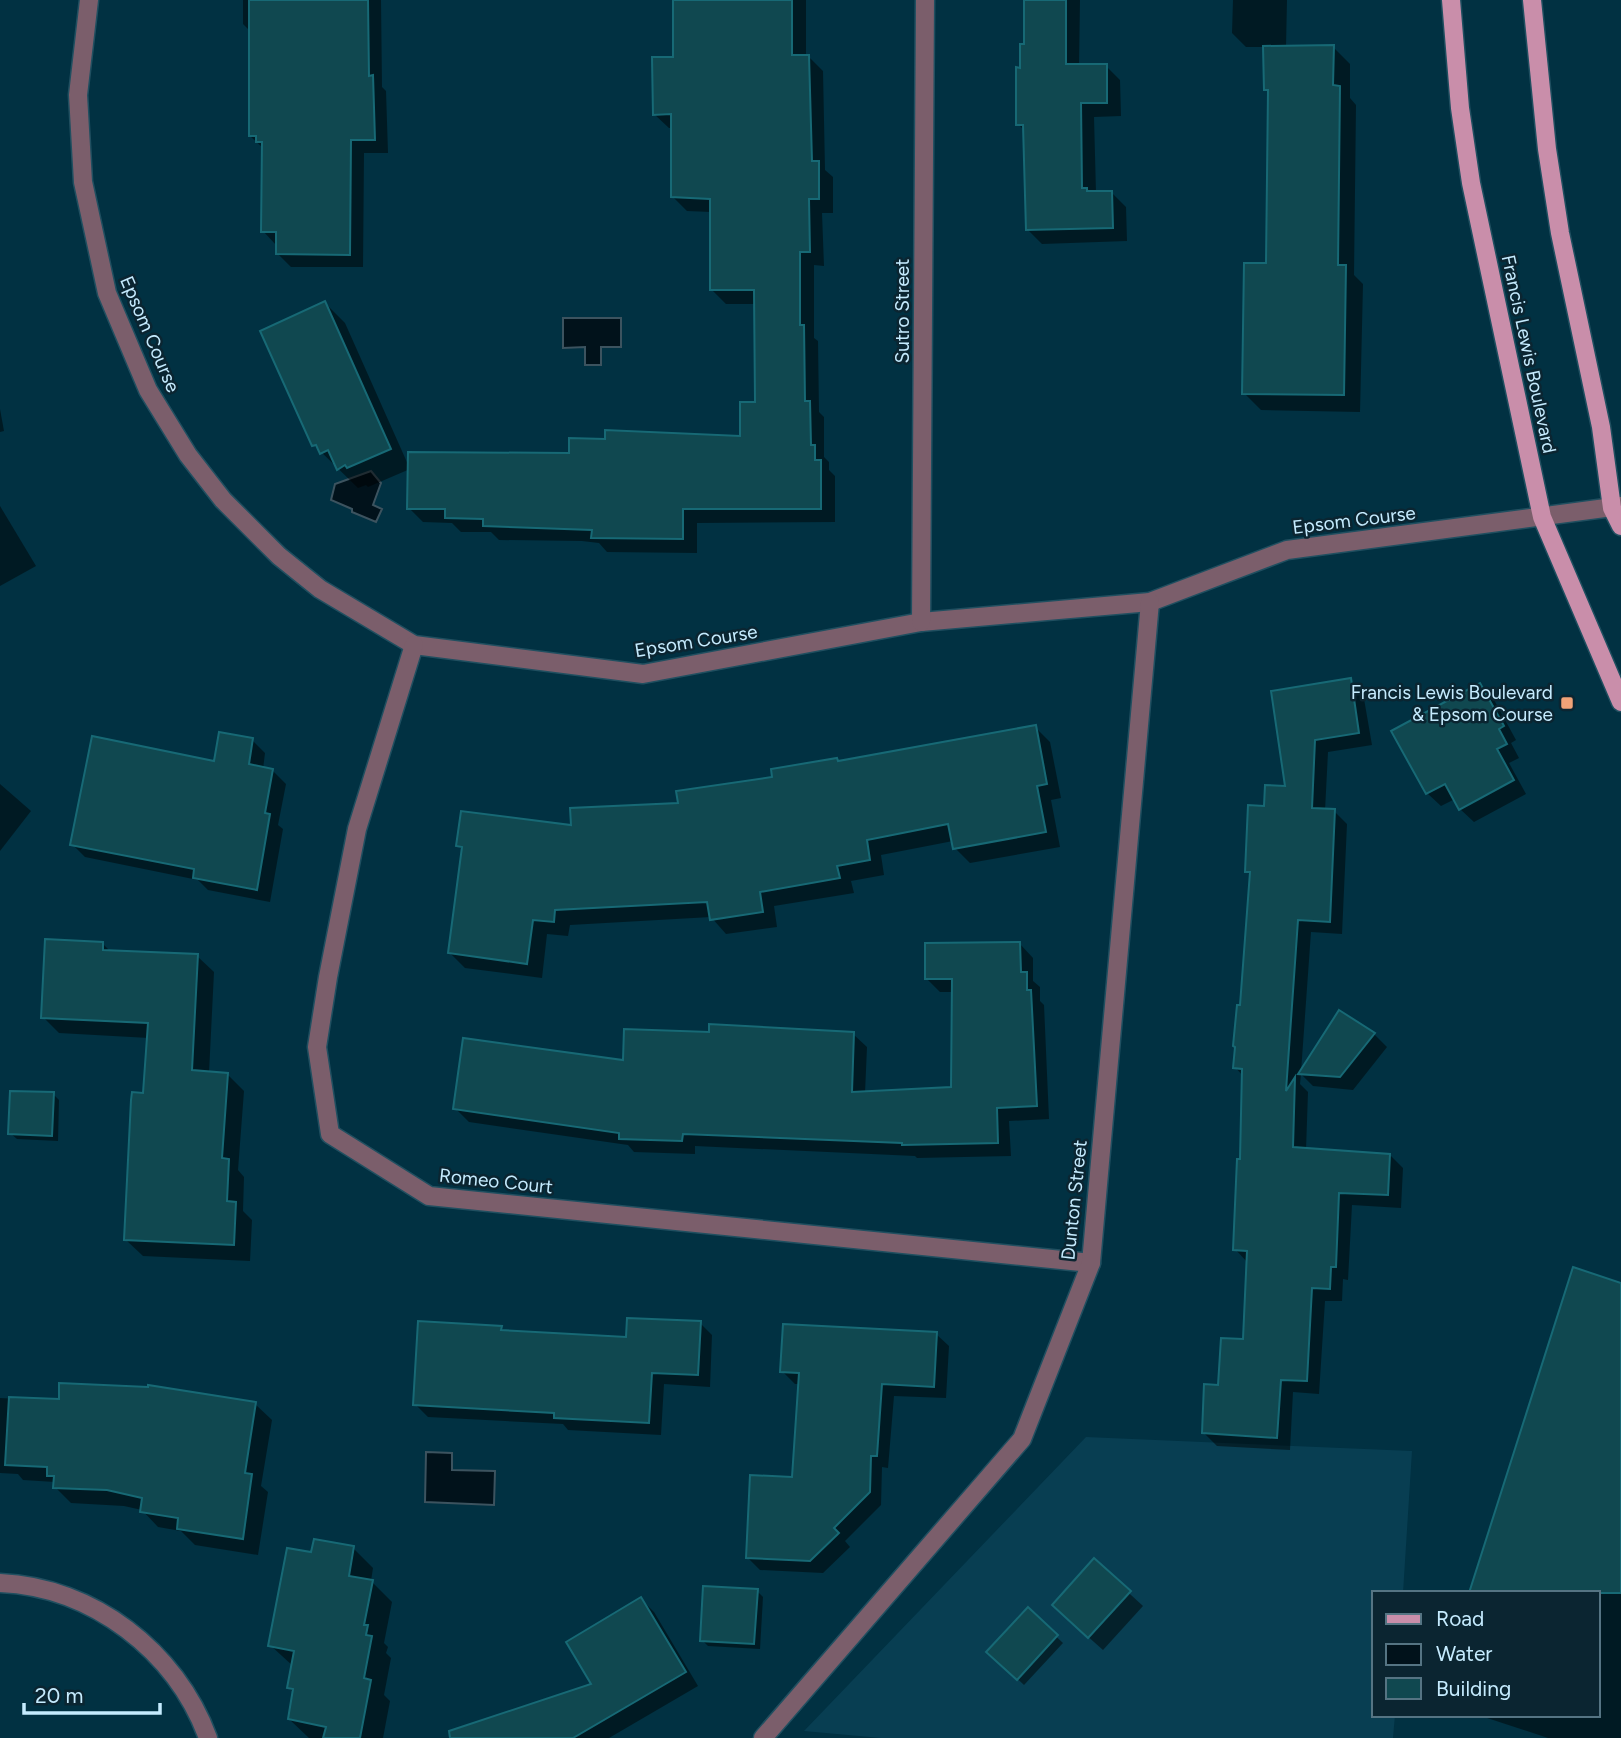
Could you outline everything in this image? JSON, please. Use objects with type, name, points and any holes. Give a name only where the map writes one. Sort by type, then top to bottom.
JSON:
[{"type":"main road","name":"Francis Lewis Boulevard","points":[[1451,0],[1460,108],[1471,183],[1542,517],[1621,702]]},
{"type":"main road","points":[[1532,0],[1547,149],[1560,233],[1621,526]]},
{"type":"street","name":"Epsom Course","points":[[89,0],[79,96],[83,182],[107,293],[148,390],[188,455],[223,500],[279,556],[320,589],[414,645],[643,674],[921,622],[1150,602],[1287,550],[1617,507]]},
{"type":"street","name":"Sutro Street","points":[[921,622],[925,0]]},
{"type":"street","name":"Dunton Street","points":[[763,1738],[1022,1439],[1091,1263],[1150,602]]},
{"type":"street","name":"Romeo Court","points":[[414,645],[357,829],[328,977],[317,1047],[330,1135],[429,1195],[1091,1263]]},
{"type":"street","points":[[0,1583],[28,1584],[86,1604],[119,1622],[158,1655],[197,1710],[208,1738]]},
{"type":"shaded area","points":[[1086,1437],[1412,1451],[1403,1591],[1372,1591],[1372,1717],[1395,1717],[1393,1738],[881,1738],[804,1731]]},
{"type":"water","points":[[563,318],[621,318],[621,347],[601,347],[601,365],[585,365],[585,347],[563,348]]},
{"type":"water","points":[[371,471],[381,483],[373,505],[382,509],[376,522],[331,500],[335,484]]},
{"type":"water","points":[[426,1452],[452,1453],[452,1470],[495,1471],[494,1505],[425,1502]]},
{"type":"building","points":[[249,0],[368,0],[369,76],[373,75],[375,140],[351,140],[350,255],[276,254],[276,232],[261,232],[262,142],[256,142],[256,136],[249,136]]},
{"type":"building","points":[[673,0],[792,0],[792,55],[809,55],[812,161],[819,161],[819,199],[809,199],[810,252],[800,252],[800,325],[804,325],[805,401],[810,401],[811,445],[815,445],[815,460],[821,460],[821,509],[683,509],[683,539],[591,538],[592,530],[483,526],[483,519],[445,518],[445,509],[407,509],[408,452],[569,453],[569,438],[605,439],[605,430],[740,436],[740,402],[755,402],[754,290],[710,290],[710,199],[671,197],[671,114],[653,115],[652,57],[673,57]]},
{"type":"building","points":[[1024,0],[1066,0],[1066,64],[1107,64],[1107,103],[1081,103],[1082,188],[1087,188],[1087,191],[1112,191],[1113,228],[1026,230],[1023,125],[1016,125],[1016,67],[1020,68],[1020,44],[1024,44]]},
{"type":"building","points":[[1334,45],[1333,85],[1340,86],[1338,265],[1346,265],[1344,395],[1242,394],[1244,263],[1266,263],[1268,90],[1264,90],[1263,46]]},
{"type":"building","points":[[325,301],[391,449],[337,470],[328,450],[320,454],[316,445],[312,446],[260,331]]},
{"type":"building","points":[[1351,678],[1359,733],[1315,740],[1312,808],[1335,809],[1330,922],[1298,920],[1286,1091],[1295,1077],[1293,1147],[1390,1154],[1388,1195],[1339,1193],[1336,1267],[1331,1267],[1330,1289],[1312,1288],[1307,1381],[1281,1380],[1277,1438],[1202,1433],[1204,1384],[1218,1385],[1221,1338],[1243,1339],[1247,1251],[1233,1250],[1237,1159],[1240,1159],[1242,1069],[1233,1068],[1233,1046],[1237,1005],[1240,1005],[1250,872],[1245,872],[1248,805],[1264,806],[1265,785],[1285,786],[1271,691]]},
{"type":"building","points":[[1480,683],[1504,726],[1499,729],[1507,744],[1497,749],[1514,780],[1459,810],[1445,784],[1426,794],[1391,731]]},
{"type":"building","points":[[1036,725],[1047,784],[1037,786],[1046,832],[953,849],[948,824],[867,840],[870,860],[837,866],[840,878],[760,892],[763,912],[710,920],[707,902],[555,910],[554,922],[533,920],[527,964],[448,953],[462,847],[456,846],[461,811],[571,825],[570,808],[678,803],[676,791],[772,777],[771,769],[837,758],[838,761]]},
{"type":"building","points":[[219,732],[253,738],[249,764],[273,769],[265,813],[270,814],[257,890],[193,878],[194,869],[70,845],[92,736],[214,761]]},
{"type":"building","points":[[45,939],[103,942],[103,950],[198,954],[192,1070],[228,1073],[222,1158],[229,1159],[227,1201],[236,1202],[234,1245],[124,1240],[131,1100],[132,1092],[143,1093],[148,1023],[41,1018]]},
{"type":"building","points":[[1020,942],[1021,972],[1027,972],[1027,990],[1031,990],[1037,1106],[997,1108],[998,1143],[902,1145],[683,1134],[682,1141],[619,1139],[619,1133],[453,1109],[463,1038],[623,1060],[624,1029],[709,1032],[709,1024],[854,1032],[852,1092],[951,1087],[952,979],[925,979],[925,943]]},
{"type":"building","points":[[1339,1010],[1375,1033],[1340,1077],[1298,1074]]},
{"type":"building","points":[[10,1091],[54,1092],[52,1136],[8,1134]]},
{"type":"building","points":[[1573,1267],[1621,1283],[1621,1593],[1470,1591]]},
{"type":"building","points":[[627,1318],[701,1321],[698,1375],[652,1373],[649,1423],[554,1418],[554,1413],[413,1405],[418,1321],[502,1326],[501,1330],[626,1337]]},
{"type":"building","points":[[783,1324],[937,1332],[934,1387],[882,1384],[877,1456],[871,1456],[870,1492],[834,1528],[839,1533],[810,1561],[746,1558],[750,1475],[792,1477],[799,1373],[780,1372]]},
{"type":"building","points":[[59,1383],[148,1385],[256,1402],[245,1473],[252,1474],[243,1539],[177,1529],[178,1518],[140,1512],[142,1498],[107,1490],[53,1488],[54,1476],[47,1476],[47,1467],[5,1465],[9,1397],[59,1399]]},
{"type":"building","points":[[314,1539],[354,1546],[349,1576],[373,1580],[364,1625],[368,1625],[366,1635],[372,1636],[364,1678],[371,1680],[360,1738],[323,1738],[326,1727],[288,1719],[293,1689],[287,1688],[294,1651],[268,1646],[287,1548],[311,1552]]},
{"type":"building","points":[[1094,1558],[1131,1591],[1088,1638],[1052,1605]]},
{"type":"building","points":[[703,1586],[758,1589],[754,1644],[700,1641]]},
{"type":"building","points":[[641,1597],[686,1672],[573,1738],[450,1738],[449,1731],[591,1684],[566,1642]]},
{"type":"building","points":[[1028,1607],[1058,1635],[1017,1680],[986,1652]]},
{"type":"place","name":"Francis Lewis Boulevard & Epsom Course","points":[[1567,703]]}]
